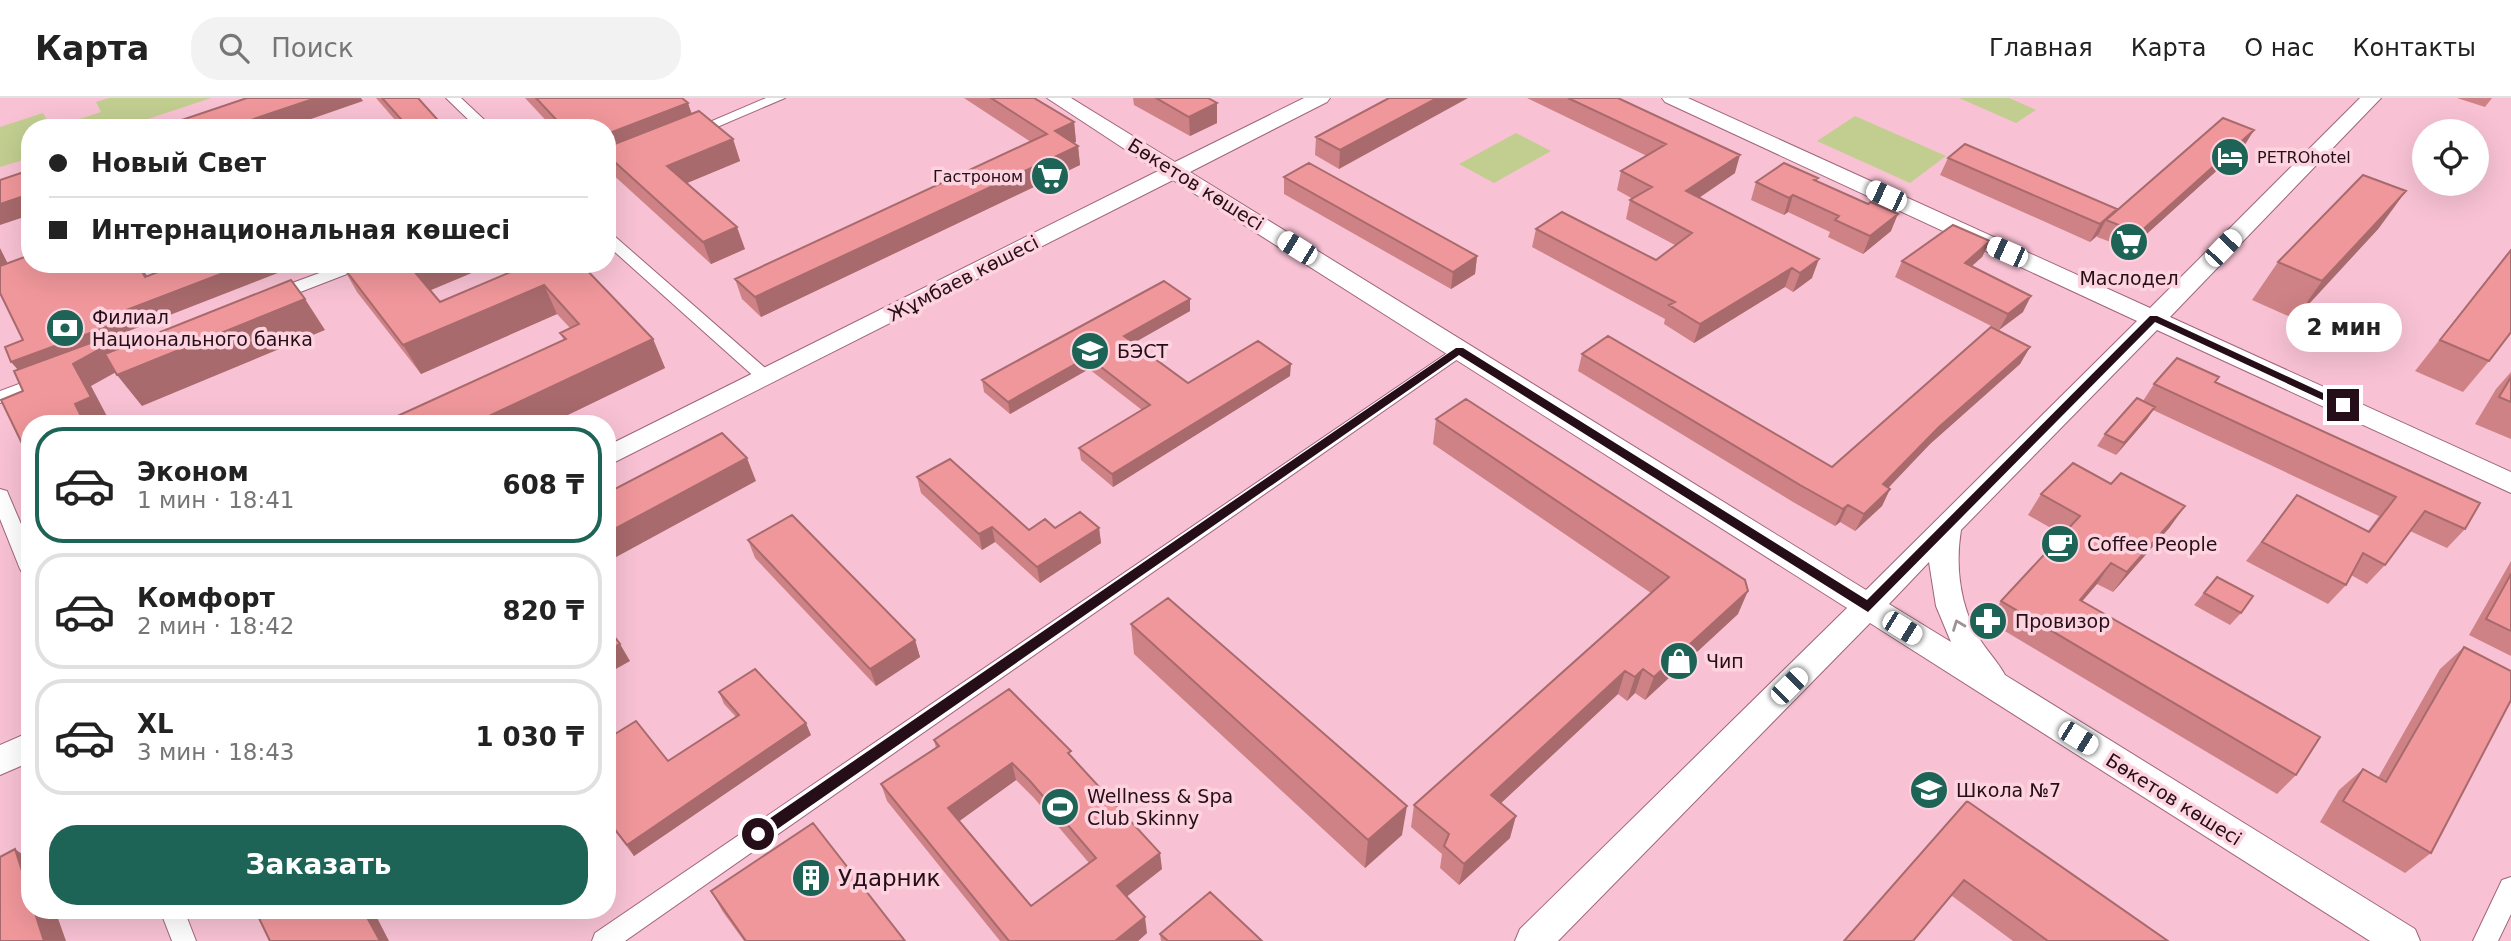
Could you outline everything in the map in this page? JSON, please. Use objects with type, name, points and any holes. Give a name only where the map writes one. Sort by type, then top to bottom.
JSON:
[{"type":"main road","name":"Бөкетов көшесі","points":[[1057,98],[2402,941]]},
{"type":"main road","name":"Жұмбаев көшесі","points":[[616,452],[1320,98]]},
{"type":"main road","points":[[1672,98],[2511,483]]},
{"type":"main road","points":[[1533,941],[1868,607],[2371,98]]},
{"type":"main road","points":[[1948,526],[1942,554],[1943,572],[1965,643],[1990,677],[2054,724]]},
{"type":"main road","points":[[0,761],[21,751]]},
{"type":"street","points":[[453,98],[476,119]]},
{"type":"street","points":[[680,137],[778,98]]},
{"type":"street","points":[[616,245],[765,377]]},
{"type":"street","points":[[257,303],[335,273]]},
{"type":"street","points":[[604,941],[1459,350]]},
{"type":"street","points":[[0,397],[64,374]]},
{"type":"street","points":[[0,496],[21,547]]},
{"type":"street","points":[[2485,941],[2511,888]]},
{"type":"street","points":[[175,919],[184,941]]},
{"type":"green space","points":[[109,98],[211,98],[148,119],[80,119],[101,112],[96,102]]},
{"type":"green space","points":[[1959,98],[2009,98],[2036,110],[2016,123]]},
{"type":"green space","points":[[43,113],[47,119],[25,119]]},
{"type":"green space","points":[[1855,116],[1946,156],[1910,183],[1817,141]]},
{"type":"green space","points":[[21,120],[21,161],[0,167],[0,127]]},
{"type":"green space","points":[[1516,133],[1551,151],[1494,183],[1459,164]]},
{"type":"building","points":[[247,98],[316,98],[254,119],[185,119]]},
{"type":"building","points":[[382,98],[418,98],[437,119],[401,119]]},
{"type":"building","points":[[536,98],[682,98],[688,103],[616,131],[616,119],[556,119]]},
{"type":"building","points":[[991,98],[1034,98],[1074,122],[1055,131],[1078,146],[755,297],[735,279],[1047,134]]},
{"type":"building","points":[[1156,98],[1208,98],[1217,103],[1189,117]]},
{"type":"building","points":[[1389,98],[1437,98],[1340,150],[1316,137]]},
{"type":"building","points":[[1568,98],[1618,98],[1740,155],[1686,191],[1819,259],[1800,273],[1792,268],[1700,324],[1669,305],[1675,302],[1536,229],[1562,212],[1656,260],[1692,233],[1630,200],[1652,187],[1621,171],[1666,144]]},
{"type":"building","points":[[699,111],[733,139],[667,166],[737,227],[703,242],[616,163],[616,143]]},
{"type":"building","points":[[2223,118],[2254,130],[2139,233],[2106,220]]},
{"type":"building","points":[[1965,144],[2117,209],[2100,224],[1948,158]]},
{"type":"building","points":[[1309,163],[1477,256],[1453,272],[1284,177]]},
{"type":"building","points":[[1784,163],[1818,178],[1814,180],[1898,214],[1870,236],[1835,220],[1839,216],[1793,195],[1789,198],[1756,182]]},
{"type":"building","points":[[21,173],[21,197],[0,204],[0,180]]},
{"type":"building","points":[[2363,175],[2406,191],[2322,281],[2278,262]]},
{"type":"building","points":[[1953,225],[1990,241],[1965,263],[2031,296],[2008,314],[1902,261]]},
{"type":"building","points":[[2511,250],[2511,332],[2489,361],[2440,340]]},
{"type":"building","points":[[21,258],[21,273],[143,273],[145,277],[155,273],[223,273],[108,317],[112,325],[11,362],[5,347],[23,340],[0,293],[0,266]]},
{"type":"building","points":[[348,273],[416,273],[440,302],[508,273],[590,273],[653,339],[491,415],[400,415],[566,339],[560,333],[579,324],[544,285],[403,345]]},
{"type":"building","points":[[291,280],[305,299],[117,375],[105,354]]},
{"type":"building","points":[[1164,281],[1190,299],[1124,336],[1188,383],[1258,341],[1291,364],[1112,474],[1079,448],[1150,405],[1088,357],[1008,402],[982,380]]},
{"type":"building","points":[[1991,327],[2030,347],[1939,427],[1883,484],[1890,489],[1864,514],[1848,505],[1843,509],[1800,485],[1582,354],[1608,336],[1832,467]]},
{"type":"building","points":[[115,334],[118,339],[73,364],[91,397],[75,404],[80,415],[21,415],[21,441],[1,400],[23,391],[14,371]]},
{"type":"building","points":[[2177,358],[2219,377],[2215,382],[2480,503],[2465,529],[2425,511],[2385,565],[2363,553],[2346,585],[2262,542],[2297,495],[2369,532],[2396,497],[2154,384]]},
{"type":"building","points":[[2511,377],[2511,402],[2499,397]]},
{"type":"building","points":[[2137,398],[2155,407],[2124,443],[2105,434]]},
{"type":"building","points":[[1466,399],[1745,580],[1748,591],[1654,677],[1643,669],[1635,677],[1625,671],[1491,795],[1516,816],[1464,864],[1444,846],[1449,834],[1414,805],[1669,577],[1436,419]]},
{"type":"building","points":[[722,433],[747,458],[616,528],[616,488]]},
{"type":"building","points":[[950,459],[1029,530],[1045,519],[1055,528],[1080,512],[1099,528],[1037,567],[992,527],[979,534],[917,477]]},
{"type":"building","points":[[2073,463],[2111,484],[2121,473],[2185,506],[2127,572],[2111,563],[2080,600],[2320,737],[2296,775],[2001,601],[2080,516],[2041,494]]},
{"type":"building","points":[[792,515],[915,640],[870,669],[748,540]]},
{"type":"building","points":[[2511,574],[2511,631],[2486,619]]},
{"type":"building","points":[[2217,577],[2253,596],[2241,613],[2204,593]]},
{"type":"building","points":[[1168,598],[1407,806],[1368,840],[1131,624]]},
{"type":"building","points":[[2464,647],[2511,671],[2511,700],[2431,853],[2343,801],[2363,769],[2386,782]]},
{"type":"building","points":[[755,669],[806,723],[627,845],[616,831],[616,733],[636,721],[668,761],[739,715],[719,692]]},
{"type":"building","points":[[1009,689],[1071,751],[1068,753],[1160,853],[1117,886],[1145,917],[1115,941],[1009,941],[881,784],[939,746],[934,740]],"holes":[[[1012,763],[1096,858],[1031,906],[948,808]]]},
{"type":"building","points":[[1967,801],[2168,941],[2048,941],[1964,880],[1913,941],[1844,941]]},
{"type":"building","name":"Ударник","points":[[813,823],[905,941],[746,941],[711,891]]},
{"type":"building","points":[[15,849],[21,868],[21,919],[37,919],[44,941],[0,941],[0,857]]},
{"type":"building","points":[[1210,892],[1262,941],[1168,941],[1160,934]]},
{"type":"building","points":[[259,919],[368,919],[380,941],[270,941]]},
{"type":"place","name":"PETROhotel","points":[[2230,157]]},
{"type":"place","name":"Гастроном","points":[[1050,176]]},
{"type":"place","name":"Маслодел","points":[[2129,242]]},
{"type":"place","name":"Филиал Национального банка","points":[[65,328]]},
{"type":"place","name":"БЭСТ","points":[[1090,351]]},
{"type":"place","name":"Coffee People","points":[[2060,544]]},
{"type":"place","name":"Провизор","points":[[1988,621]]},
{"type":"place","name":"Чип","points":[[1679,661]]},
{"type":"place","name":"Школа №7","points":[[1929,790]]},
{"type":"place","name":"Wellness & Spa Club Skinny","points":[[1060,807]]},
{"type":"place","name":"Ударник","points":[[811,878]]},
{"type":"route","points":[[758,834],[1459,350],[1868,607],[2154,318],[2343,405]]}]
